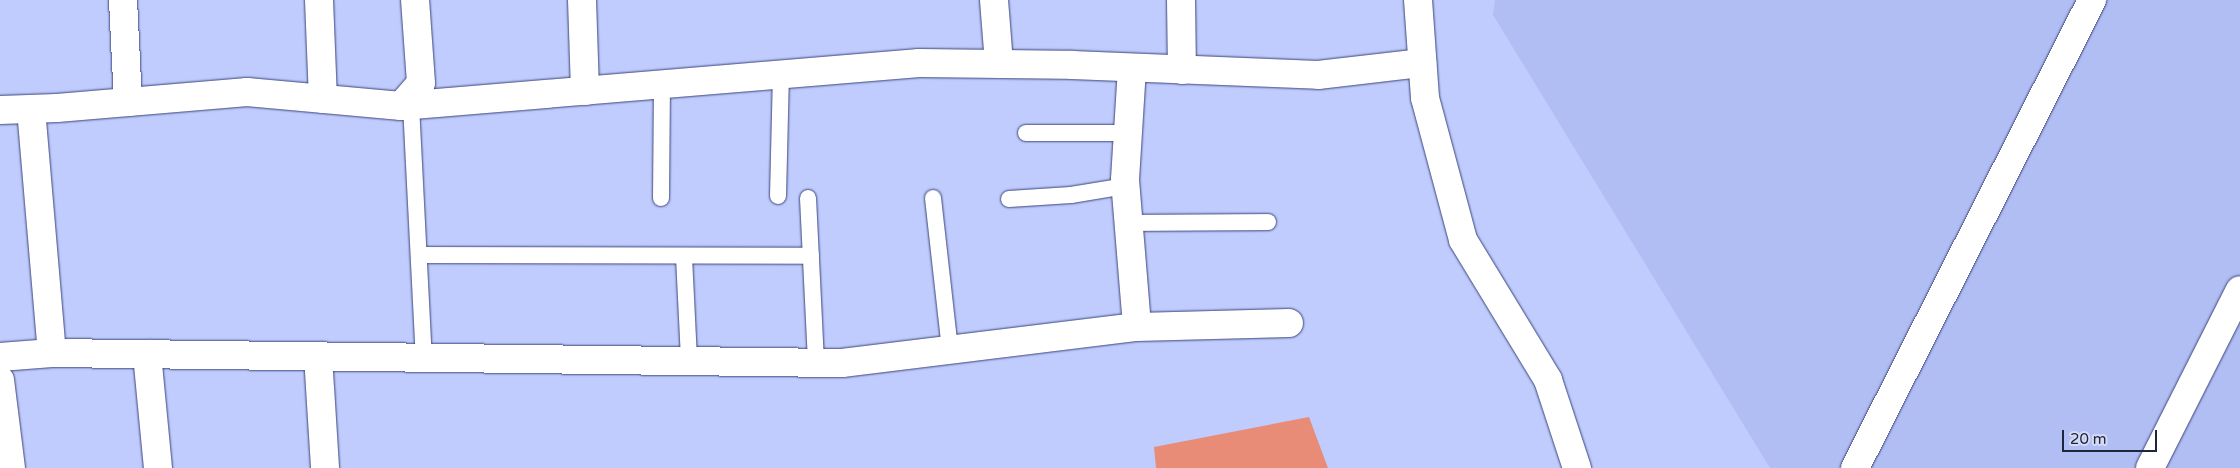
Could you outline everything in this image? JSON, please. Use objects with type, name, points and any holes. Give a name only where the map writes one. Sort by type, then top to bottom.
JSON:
[{"type":"street","points":[[123,0],[128,102]]},
{"type":"street","points":[[319,0],[323,99]]},
{"type":"street","points":[[406,106],[421,83],[416,0]]},
{"type":"street","points":[[582,0],[585,90]]},
{"type":"street","points":[[994,0],[999,64]]},
{"type":"street","points":[[1181,0],[1182,70]]},
{"type":"street","points":[[1418,0],[1425,98],[1463,240],[1548,380],[1577,468]]},
{"type":"street","points":[[1855,468],[2092,0]]},
{"type":"street","points":[[0,110],[247,92],[406,106],[919,63],[1318,75],[1422,62]]},
{"type":"street","points":[[1132,68],[1126,186],[1137,328]]},
{"type":"street","points":[[31,109],[52,353]]},
{"type":"street","points":[[2150,468],[2240,290]]},
{"type":"street","points":[[0,357],[52,353],[842,363],[1137,328],[1289,322]]},
{"type":"street","points":[[147,354],[158,468]]},
{"type":"street","points":[[318,356],[325,468]]},
{"type":"street","points":[[0,380],[10,468]]},
{"type":"lane","points":[[778,196],[781,74]]},
{"type":"lane","points":[[661,198],[662,84]]},
{"type":"lane","points":[[406,106],[419,255],[424,358]]},
{"type":"lane","points":[[1026,133],[1128,133]]},
{"type":"lane","points":[[1009,199],[1071,195],[1126,186]]},
{"type":"lane","points":[[808,198],[816,363]]},
{"type":"lane","points":[[933,198],[950,350]]},
{"type":"lane","points":[[1129,223],[1268,222]]},
{"type":"lane","points":[[419,255],[811,256]]},
{"type":"lane","points":[[684,257],[689,361]]},
{"type":"shaded area","points":[[1495,0],[2240,0],[2240,468],[1770,468],[1493,15]]},
{"type":"shaded area","points":[[1309,417],[1328,468],[1156,468],[1154,447]]}]
